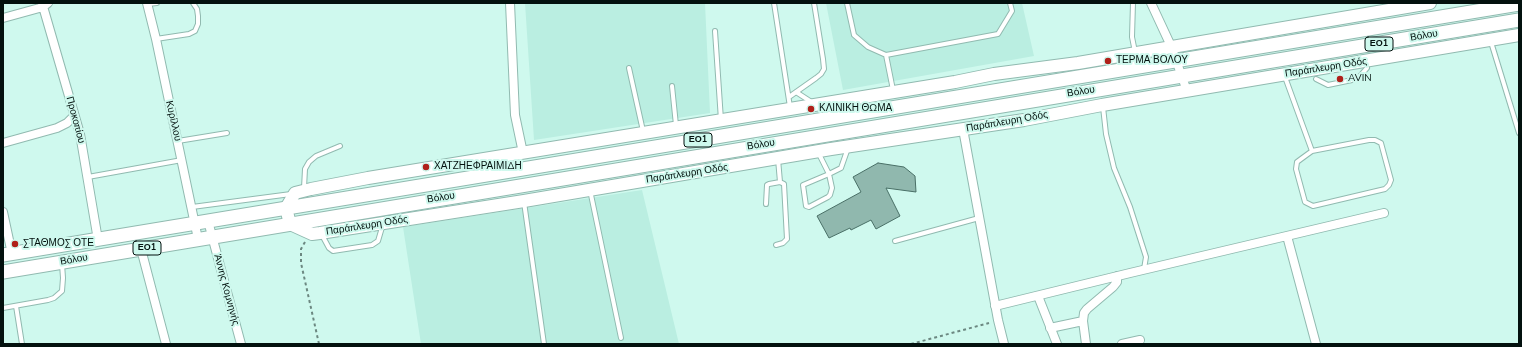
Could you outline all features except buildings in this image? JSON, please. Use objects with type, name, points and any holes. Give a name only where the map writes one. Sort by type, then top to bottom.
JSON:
[{"type":"main road","name":"Βόλου","points":[[7,254],[202,223],[1519,4]]},
{"type":"main road","name":"Βόλου","points":[[3,272],[1519,20]]},
{"type":"street","points":[[510,3],[515,115],[522,153]]},
{"type":"street","points":[[1151,3],[1172,46],[1187,91]]},
{"type":"street","points":[[290,224],[286,208],[299,192],[368,178],[955,82],[994,74],[1078,63],[1430,3]]},
{"type":"street","points":[[3,18],[44,4]]},
{"type":"street","name":"Προκοπίου","points":[[44,4],[80,134],[98,240]]},
{"type":"street","name":"Κυρίλλου","points":[[147,4],[156,38],[192,207],[202,223],[198,239]]},
{"type":"street","name":"Παράπλευρη Οδός","points":[[290,224],[316,233],[524,202],[849,146],[963,130],[1284,75],[1371,64],[1519,35]]},
{"type":"street","points":[[3,143],[57,128],[67,123],[74,116]]},
{"type":"street","points":[[963,130],[995,306],[1004,344]]},
{"type":"street","points":[[3,212],[7,254]]},
{"type":"street","points":[[995,306],[1384,213]]},
{"type":"street","name":"Άννης Κομνηνής","points":[[202,223],[212,237],[241,344]]},
{"type":"street","points":[[1287,236],[1316,344]]},
{"type":"street","points":[[141,249],[166,344]]},
{"type":"street","points":[[1086,344],[1083,317],[1087,309],[1116,284],[1117,276]]},
{"type":"street","points":[[1038,296],[1057,344]]},
{"type":"street","points":[[1050,328],[1083,321]]},
{"type":"street","points":[[1122,344],[1140,340]]},
{"type":"lane","points":[[147,4],[157,3]]},
{"type":"lane","points":[[156,38],[189,34],[195,31],[198,24],[198,16],[193,3]]},
{"type":"lane","points":[[774,3],[790,109]]},
{"type":"lane","points":[[788,97],[821,74],[824,69],[814,3]]},
{"type":"lane","points":[[847,3],[854,35],[868,47],[886,55],[998,34],[1012,11],[1010,3]]},
{"type":"lane","points":[[1133,3],[1132,37],[1135,53]]},
{"type":"lane","points":[[715,31],[721,120]]},
{"type":"lane","points":[[1490,40],[1519,133]]},
{"type":"lane","points":[[1316,78],[1328,84],[1352,80],[1360,76],[1371,64],[1374,44]]},
{"type":"lane","points":[[886,55],[893,92]]},
{"type":"lane","points":[[629,68],[643,133]]},
{"type":"lane","points":[[1284,75],[1312,151]]},
{"type":"lane","points":[[672,86],[676,128]]},
{"type":"lane","points":[[796,92],[816,105]]},
{"type":"lane","points":[[1102,105],[1106,134],[1114,168],[1130,207],[1146,256],[1144,270]]},
{"type":"lane","points":[[178,141],[227,133]]},
{"type":"lane","points":[[1375,140],[1381,143],[1391,180],[1389,185],[1385,189],[1314,206],[1309,205],[1305,202],[1296,168],[1297,162],[1312,151],[1375,140]]},
{"type":"lane","points":[[192,207],[299,192],[305,169],[309,162],[316,156],[340,146]]},
{"type":"lane","points":[[817,152],[828,174],[832,188],[828,197],[809,206],[805,206],[803,185],[828,174],[841,168],[849,146]]},
{"type":"lane","points":[[776,245],[783,243],[787,239],[784,184],[780,182],[778,159]]},
{"type":"lane","points":[[88,177],[182,160]]},
{"type":"lane","points":[[766,204],[767,186],[769,184],[780,182]]},
{"type":"lane","points":[[590,190],[621,338]]},
{"type":"lane","points":[[524,202],[544,344]]},
{"type":"lane","points":[[895,241],[980,218]]},
{"type":"lane","points":[[316,233],[329,248],[334,251],[372,245],[378,241],[383,223]]},
{"type":"lane","points":[[3,308],[48,300],[59,294],[62,291],[62,262]]},
{"type":"lane","points":[[16,306],[22,344]]},
{"type":"path","points":[[316,233],[306,240],[302,249],[301,263],[320,344]]},
{"type":"path","points":[[911,344],[998,320]]},
{"type":"shaded area","points":[[525,3],[705,3],[710,113],[534,140]]},
{"type":"shaded area","points":[[826,3],[1022,3],[1034,56],[843,90]]},
{"type":"shaded area","points":[[642,190],[679,344],[421,344],[403,227]]},
{"type":"place","name":"ΤΕΡΜΑ ΒΟΛΟΥ","points":[[1108,61]]},
{"type":"place","name":"AVIN","points":[[1340,79]]},
{"type":"place","name":"ΚΛΙΝΙΚΗ ΘΩΜΑ","points":[[811,109]]},
{"type":"place","name":"ΧΑΤΖΗΕΦΡΑΙΜΙΔΗ","points":[[426,167]]},
{"type":"place","name":"ΣΤΑΘΜΟΣ ΟΤΕ","points":[[15,244]]}]
